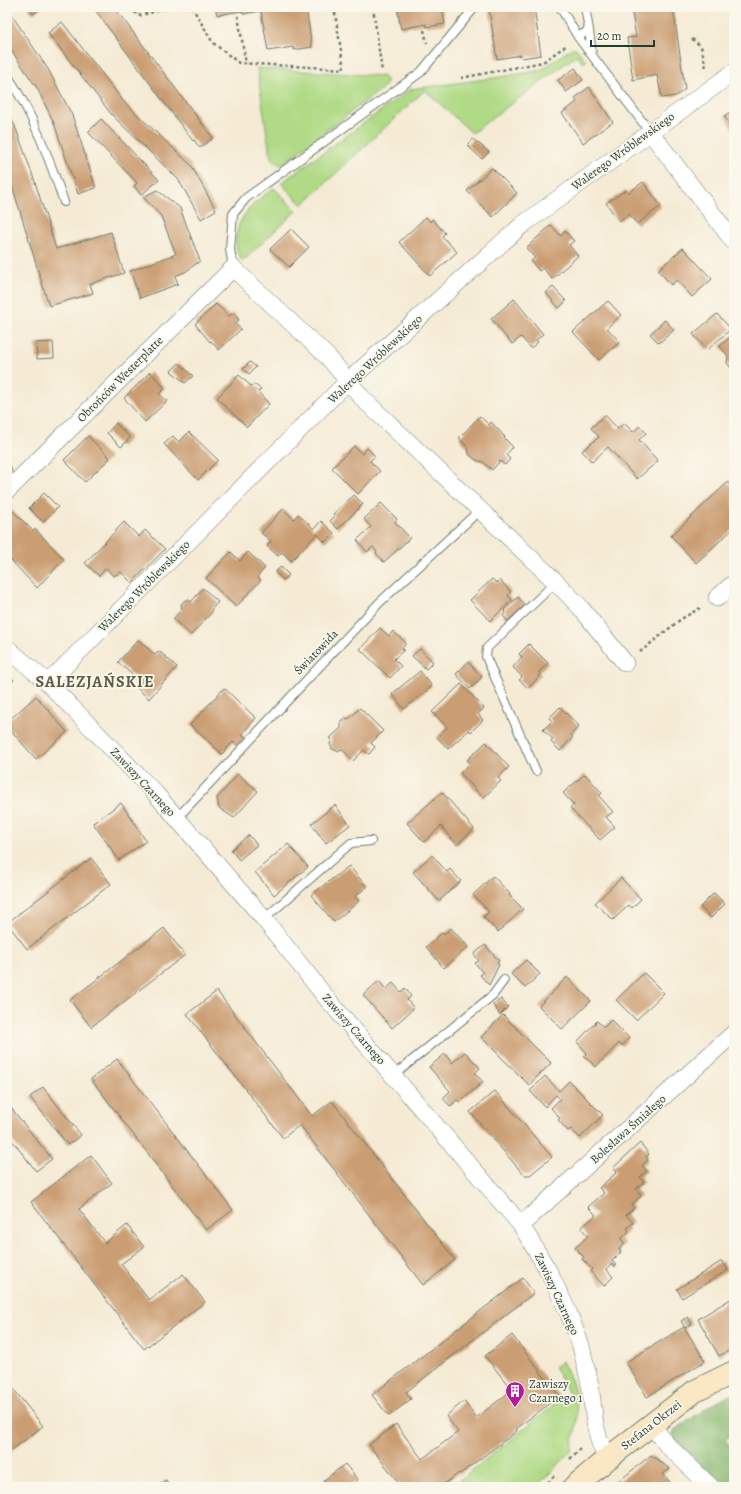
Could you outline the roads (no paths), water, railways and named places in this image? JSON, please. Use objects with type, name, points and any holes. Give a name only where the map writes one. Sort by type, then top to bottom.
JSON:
[{"type":"street","name":"Walerego Wróblewskiego","points":[[48,683],[347,382],[522,224],[734,72]]},
{"type":"street","points":[[650,132],[734,242]]},
{"type":"street","points":[[233,268],[328,357],[347,382],[363,399],[556,582],[580,607],[625,663]]},
{"type":"street","name":"Obrońców Westerplatte","points":[[8,490],[233,268]]},
{"type":"street","points":[[717,598],[734,582]]},
{"type":"street","name":"Zawiszy Czarnego","points":[[8,651],[48,683],[155,792],[264,919],[324,995],[521,1224],[549,1272],[581,1346],[590,1385],[595,1424],[600,1443],[607,1459]]},
{"type":"street","name":"Bolesława Śmiałego","points":[[521,1224],[734,1033]]},
{"type":"street","name":"Stefana Okrzei","points":[[574,1487],[651,1424],[695,1391],[734,1372]]},
{"type":"street","points":[[651,1424],[666,1444],[711,1487]]},
{"type":"lane","points":[[233,268],[230,249],[233,214],[246,198],[421,72],[475,7]]},
{"type":"lane","points":[[560,7],[578,37],[650,132]]},
{"type":"lane","points":[[585,7],[592,55]]},
{"type":"lane","points":[[733,7],[734,12]]},
{"type":"lane","points":[[578,37],[589,30]]},
{"type":"lane","points":[[7,75],[17,89],[47,154],[64,202]]},
{"type":"lane","points":[[7,469],[8,490]]},
{"type":"lane","name":"Światowida","points":[[178,818],[378,603],[480,510]]},
{"type":"lane","points":[[536,771],[486,657],[487,648],[556,582]]},
{"type":"lane","points":[[264,919],[351,843],[370,841]]},
{"type":"lane","points":[[394,1075],[493,995],[504,980]]},
{"type":"place","name":"Zawiszy Czarnego 1","points":[[515,1408]]},
{"type":"district","name":"SALEZJAŃSKIE","points":[[95,681]]}]
